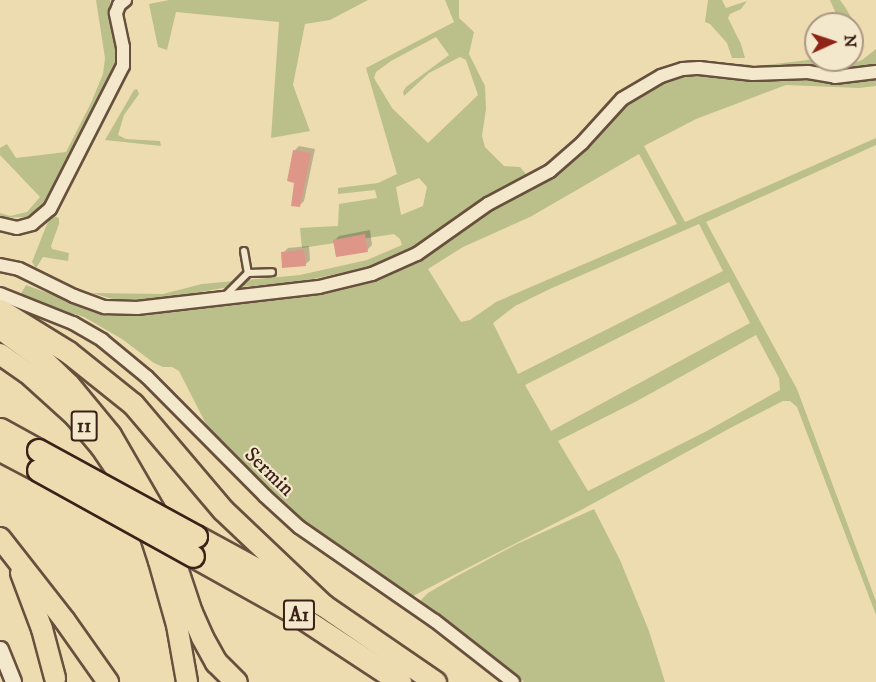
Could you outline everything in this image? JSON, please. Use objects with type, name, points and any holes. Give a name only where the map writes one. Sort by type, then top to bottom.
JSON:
[{"type":"highway","points":[[0,310],[68,352],[133,404],[223,510],[323,605]]},
{"type":"highway","points":[[0,328],[42,359],[69,384],[110,435],[162,525],[202,637],[216,662],[236,682]]},
{"type":"highway","name":"11","points":[[0,354],[31,376],[75,416],[101,447],[124,481],[145,518],[159,561],[177,625],[187,682]]},
{"type":"highway","name":"A1","points":[[0,429],[38,460],[194,546],[323,605],[435,682]]},
{"type":"highway","name":"A1","points":[[0,450],[38,460]]},
{"type":"highway","points":[[6,545],[42,629],[53,681]]},
{"type":"highway","points":[[6,545],[108,682]]},
{"type":"highway","name":"A1","points":[[194,546],[400,682]]},
{"type":"street","points":[[0,224],[17,228],[33,224],[50,209],[123,66],[123,47],[116,12],[125,0]]},
{"type":"street","points":[[0,265],[19,269],[74,296],[105,307],[137,308],[224,296],[319,287],[372,274],[417,254],[488,204],[550,171],[582,143],[622,99],[661,76],[683,69],[699,68],[753,74],[807,72],[835,76],[876,72]]},
{"type":"street","name":"Sermin","points":[[0,294],[73,323],[102,340],[147,377],[265,496],[299,527],[435,621],[513,682]]},
{"type":"street","points":[[0,649],[13,682]]},
{"type":"lane","points":[[244,251],[248,273]]},
{"type":"lane","points":[[224,296],[248,273],[272,272]]},
{"type":"green space","points":[[96,0],[110,0],[120,55],[117,67],[47,202],[26,217],[0,218],[0,213],[10,216],[27,212],[40,197],[0,155],[0,148],[7,144],[16,158],[66,152],[91,103],[103,74],[105,58]]},
{"type":"green space","points":[[169,0],[368,0],[330,20],[305,24],[293,85],[310,131],[271,138],[279,22],[176,12],[167,50],[158,47],[149,4]]},
{"type":"green space","points":[[445,0],[459,0],[459,18],[474,32],[469,54],[485,86],[486,109],[482,136],[485,147],[504,166],[520,167],[526,174],[471,207],[411,251],[374,266],[294,283],[223,288],[150,301],[123,302],[92,293],[163,294],[202,284],[300,275],[367,260],[402,245],[400,239],[394,234],[302,248],[300,228],[338,226],[339,204],[377,198],[375,190],[338,194],[338,188],[378,183],[397,174],[366,68],[454,22]],"holes":[[[436,37],[449,55],[406,87],[403,92],[404,96],[429,73],[460,57],[466,60],[478,95],[428,143],[392,108],[374,78],[376,72],[391,61]],[[419,178],[427,187],[423,206],[401,215],[396,187]]]},
{"type":"green space","points":[[708,0],[722,0],[726,8],[747,1],[741,9],[730,14],[728,18],[745,58],[732,58],[727,43],[710,24],[705,22]]},
{"type":"green space","points":[[830,0],[840,0],[848,12],[835,12]]},
{"type":"green space","points":[[876,49],[876,69],[864,70],[864,58]]},
{"type":"green space","points":[[804,60],[804,67],[750,71],[728,66],[748,64],[750,67]]},
{"type":"green space","points":[[688,73],[820,75],[835,80],[860,80],[876,76],[876,86],[859,88],[786,85],[696,119],[644,146],[685,222],[876,138],[876,145],[706,222],[797,389],[876,601],[876,615],[797,407],[790,401],[783,401],[734,426],[583,509],[411,597],[337,548],[296,517],[246,470],[206,430],[207,426],[179,371],[154,363],[122,339],[84,317],[75,314],[71,317],[19,297],[26,285],[93,310],[121,314],[372,280],[415,263],[492,206],[562,166],[590,143],[614,114],[647,87],[668,77]],"holes":[[[639,154],[677,224],[496,302],[470,320],[461,322],[428,269],[463,247],[530,217]],[[699,224],[723,271],[518,374],[493,323],[515,306]],[[729,282],[750,323],[551,431],[525,385]],[[756,335],[779,378],[780,390],[705,432],[588,491],[558,441],[637,401]]]},
{"type":"green space","points":[[137,89],[139,94],[124,115],[118,135],[126,139],[160,141],[161,146],[105,140],[134,90]]},
{"type":"green space","points":[[53,216],[59,218],[59,224],[52,249],[69,253],[68,261],[43,257],[36,268],[32,262],[47,224]]},
{"type":"green space","points":[[594,509],[620,560],[649,631],[665,682],[524,682],[422,606],[421,600],[428,593],[457,576],[517,544]]},
{"type":"building","points":[[293,150],[311,153],[300,207],[291,206],[294,183],[287,181]]},
{"type":"building","points":[[365,234],[368,252],[336,257],[333,240]]},
{"type":"building","points":[[304,250],[306,266],[282,268],[281,252]]}]
